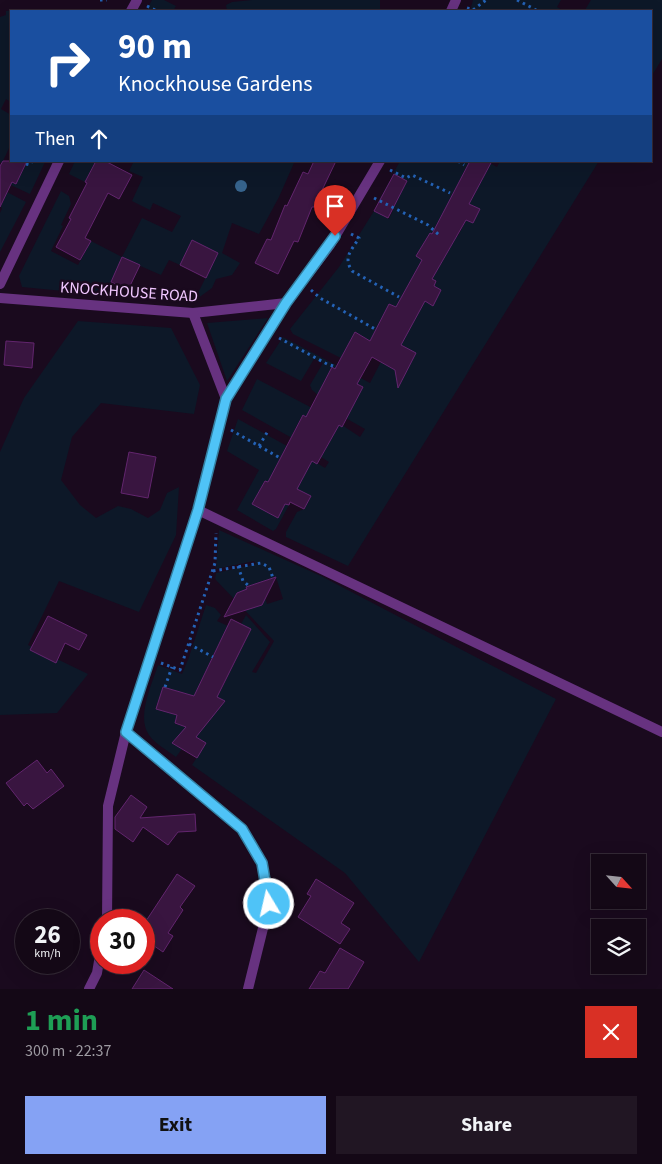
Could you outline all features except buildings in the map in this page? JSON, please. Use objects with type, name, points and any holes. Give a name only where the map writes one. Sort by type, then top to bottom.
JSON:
[{"type":"street","points":[[0,284],[59,162]]},
{"type":"street","points":[[107,909],[108,806],[126,732],[198,510],[226,399],[286,303],[330,245],[379,163]]},
{"type":"street","name":"KNOCKHOUSE ROAD","points":[[0,298],[193,313],[286,303]]},
{"type":"street","points":[[193,313],[226,399]]},
{"type":"street","points":[[198,510],[662,732]]},
{"type":"street","points":[[126,732],[242,829],[262,863],[269,904],[248,989]]},
{"type":"street","points":[[89,989],[96,974]]},
{"type":"path","points":[[100,0],[107,0]]},
{"type":"path","points":[[454,5],[474,10],[486,0]]},
{"type":"path","points":[[517,0],[536,10]]},
{"type":"path","points":[[26,164],[30,166],[32,162]]},
{"type":"path","points":[[459,162],[464,166]]},
{"type":"path","points":[[379,163],[406,178],[412,175],[450,193]]},
{"type":"path","points":[[362,192],[428,225],[439,235]]},
{"type":"path","points":[[340,228],[359,238],[348,256],[348,264],[352,272],[399,297]]},
{"type":"path","points":[[302,283],[320,298],[375,329]]},
{"type":"path","points":[[268,332],[336,367]]},
{"type":"path","points":[[220,424],[280,458]]},
{"type":"path","points":[[259,446],[268,431]]},
{"type":"path","points":[[150,659],[180,670],[215,563],[216,536],[212,517]]},
{"type":"path","points":[[213,571],[255,563],[265,564],[269,567],[273,578]]},
{"type":"path","points":[[238,566],[243,581],[249,586]]},
{"type":"path","points":[[190,644],[213,657]]},
{"type":"path","points":[[165,688],[172,667]]},
{"type":"shaded area","points":[[152,0],[164,0],[176,6],[174,10],[147,10]]},
{"type":"shaded area","points":[[252,0],[380,0],[380,10],[227,10],[226,5],[232,2]]},
{"type":"shaded area","points":[[473,0],[561,0],[557,7],[562,10],[470,10]]},
{"type":"shaded area","points":[[591,0],[662,0],[662,59],[652,75],[652,10],[585,10]]},
{"type":"shaded area","points":[[10,10],[10,101],[6,99],[1,109],[10,114],[10,148],[2,163],[0,162],[0,17],[6,15],[6,11]]},
{"type":"shaded area","points":[[27,162],[45,162],[30,194],[0,180],[0,176],[16,184]]},
{"type":"shaded area","points":[[75,162],[95,162],[85,182],[69,174]]},
{"type":"shaded area","points":[[134,162],[294,163],[279,197],[259,234],[232,223],[222,253],[240,263],[232,275],[216,279],[212,288],[194,301],[218,253],[192,240],[180,265],[169,260],[161,275],[122,258],[105,295],[22,287],[19,276],[61,191],[69,196],[71,204],[51,251],[78,265],[91,241],[122,257],[142,218],[172,232],[181,216],[153,203],[150,210],[132,201],[143,177],[129,171]]},
{"type":"shaded area","points":[[399,162],[469,162],[456,188],[472,197],[470,162],[488,162],[497,167],[500,162],[598,162],[348,566],[286,537],[286,532],[297,512],[304,509],[311,496],[299,490],[293,496],[265,481],[252,504],[281,501],[289,505],[276,529],[273,531],[237,510],[259,470],[227,451],[238,419],[287,446],[274,471],[292,481],[312,460],[325,468],[329,462],[316,454],[317,452],[242,410],[257,379],[312,408],[306,418],[302,416],[292,435],[324,452],[335,432],[330,417],[360,437],[365,429],[335,412],[363,387],[332,367],[318,395],[312,390],[310,385],[323,363],[314,359],[301,381],[266,363],[283,337],[370,383],[387,350],[355,333],[341,358],[293,334],[290,329],[339,267],[374,211],[389,219],[393,210],[378,202],[389,182],[403,189],[407,181],[393,174]],"holes":[[[472,208],[458,236],[437,226]],[[417,270],[436,281],[434,286],[441,290],[433,305],[425,301]],[[390,304],[416,317],[376,330]]]},
{"type":"shaded area","points":[[7,192],[26,202],[0,252],[0,213]]},
{"type":"shaded area","points":[[268,318],[227,381],[207,323]]},
{"type":"shaded area","points":[[78,321],[171,328],[200,385],[194,414],[101,403],[72,437],[61,480],[80,505],[96,518],[118,506],[131,509],[148,518],[160,510],[167,493],[179,487],[176,535],[139,612],[59,581],[28,645],[88,674],[57,713],[0,715],[0,452],[24,398]]},
{"type":"shaded area","points":[[219,530],[321,576],[556,699],[419,962],[345,873],[192,765],[206,743],[196,737],[189,749],[184,746],[176,757],[158,744],[145,728],[146,700],[158,665],[182,674],[206,605],[215,608],[221,615],[217,621],[228,626],[199,685],[219,694],[251,629],[241,624],[246,615],[270,642],[252,672],[256,673],[274,641],[215,579],[216,573],[256,564],[254,561],[216,569]],"holes":[[[276,577],[283,599],[267,604],[260,583]],[[163,687],[193,696],[192,728],[175,724],[177,715],[156,708]]]},
{"type":"route","points":[[269,904],[262,863],[242,829],[126,732],[198,510],[226,399],[286,303],[335,236]]}]
